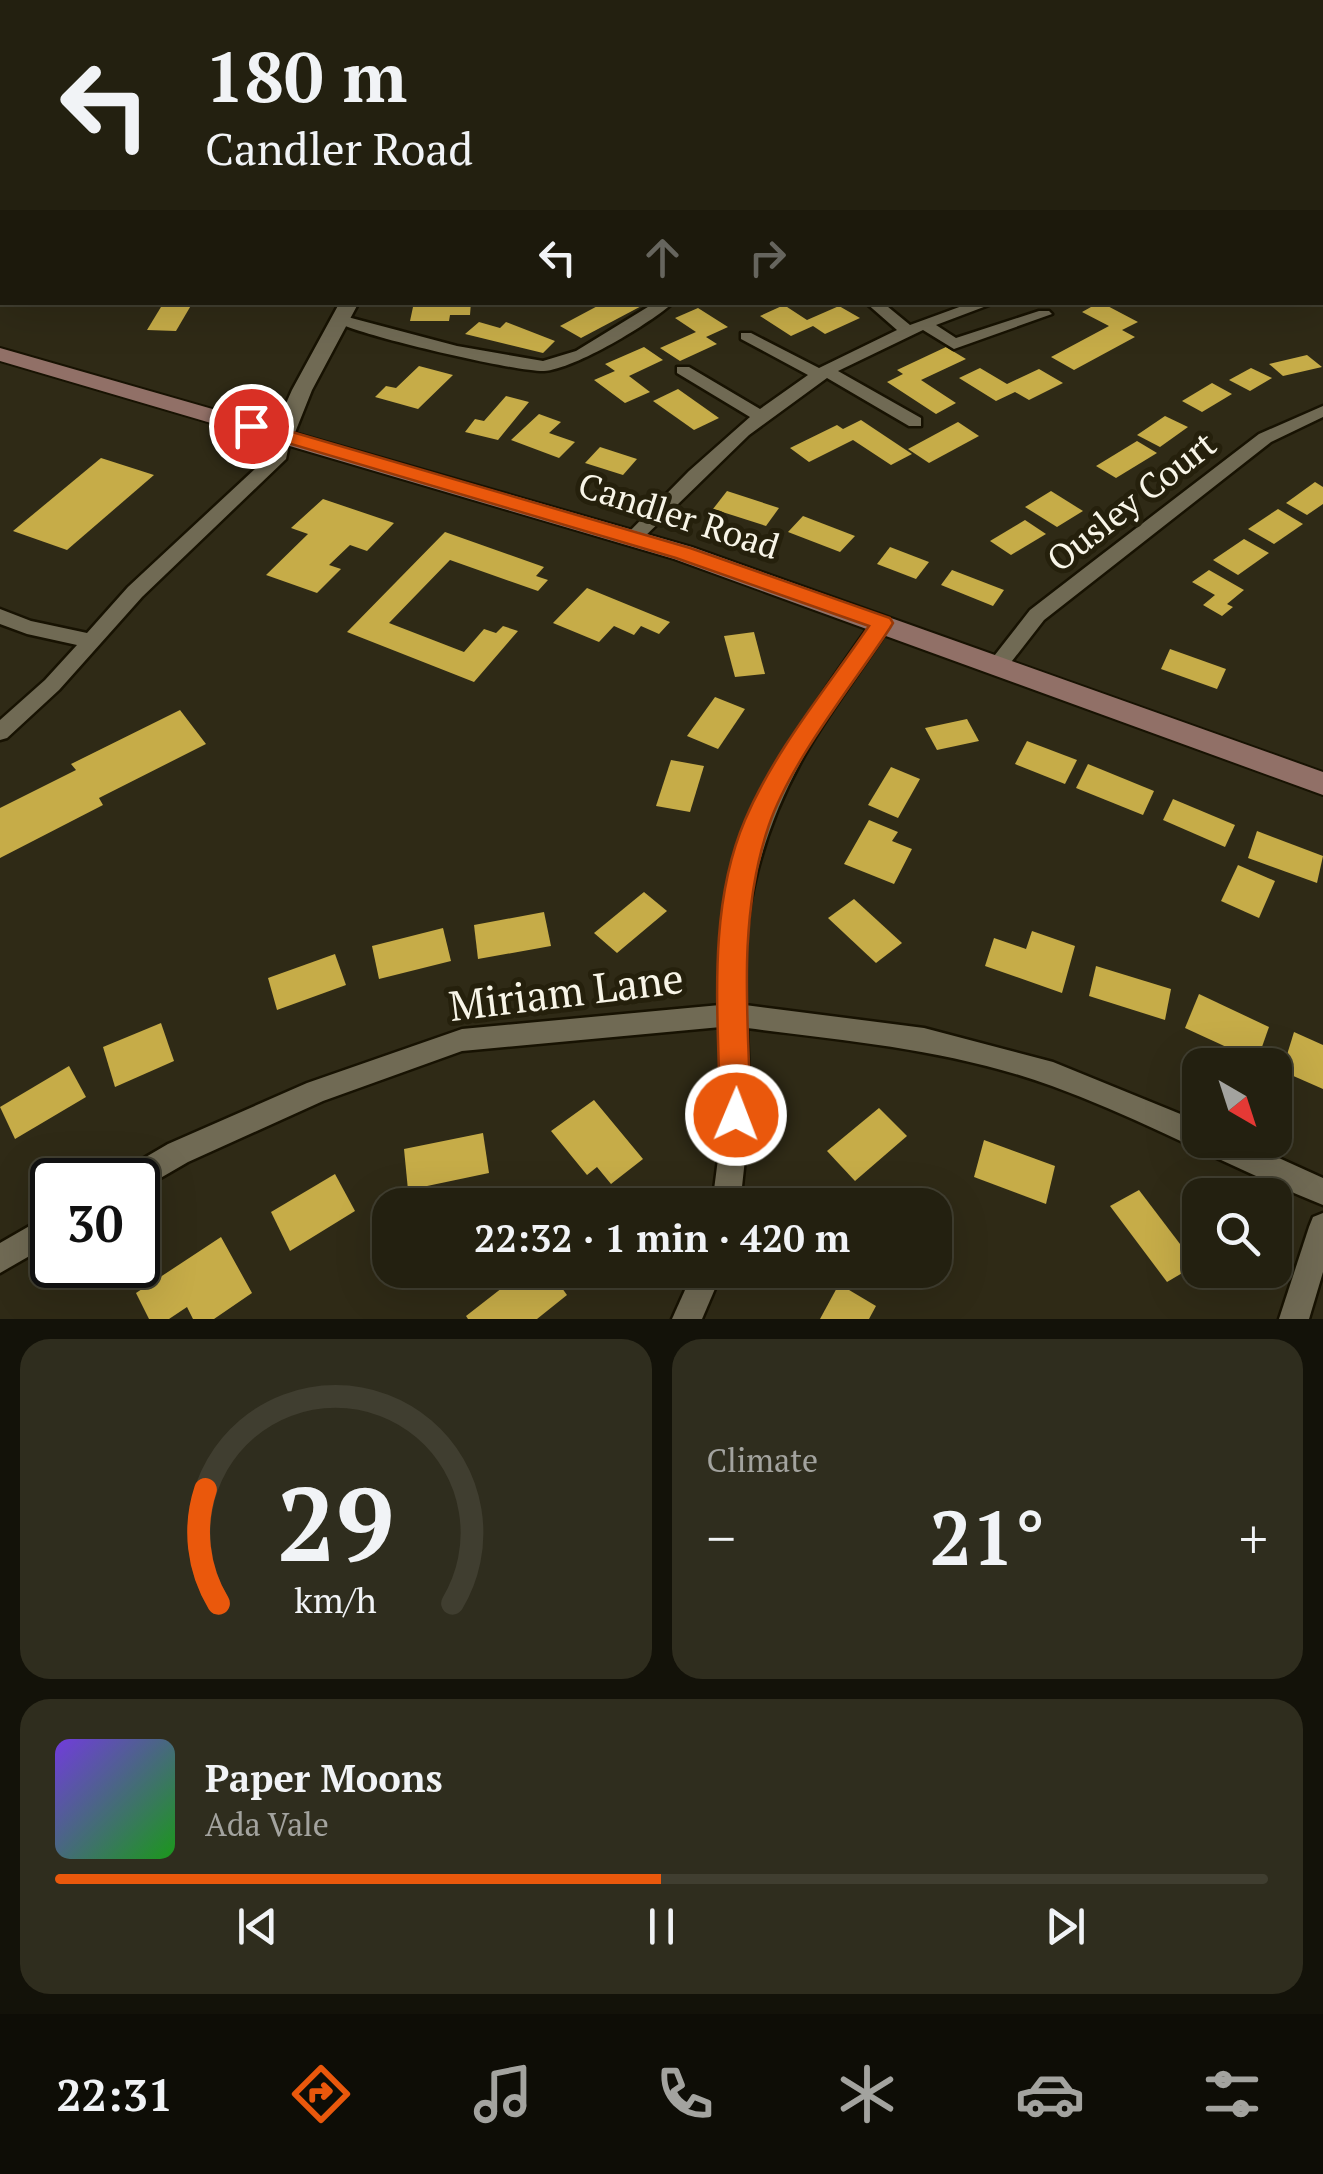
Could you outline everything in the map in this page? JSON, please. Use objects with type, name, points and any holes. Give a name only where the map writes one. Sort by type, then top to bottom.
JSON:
[{"type":"main road","name":"Candler Road","points":[[0,354],[633,538],[882,623],[1323,784]]},
{"type":"street","points":[[0,732],[52,684],[134,592],[280,455],[302,390],[345,312],[456,351],[544,366],[582,354],[662,305]]},
{"type":"street","points":[[877,305],[954,344],[1044,314]]},
{"type":"street","points":[[935,305],[949,316]]},
{"type":"street","points":[[633,538],[762,417],[824,373],[917,328],[981,305]]},
{"type":"street","points":[[746,336],[916,422]]},
{"type":"street","points":[[682,370],[762,417]]},
{"type":"street","name":"Ousley Court","points":[[998,665],[1038,616],[1106,560],[1265,438],[1323,410]]},
{"type":"street","points":[[0,616],[28,627],[91,641]]},
{"type":"street","points":[[728,1188],[737,1088],[732,946],[742,874],[757,822],[781,774],[882,623]]},
{"type":"street","name":"Miriam Lane","points":[[160,1164],[316,1091],[462,1040],[733,1014],[924,1039],[1053,1074],[1182,1128]]},
{"type":"street","points":[[1249,1158],[1323,1192]]},
{"type":"street","points":[[1294,1319],[1323,1228]]},
{"type":"street","points":[[0,1258],[30,1240]]},
{"type":"street","points":[[687,1319],[701,1288]]},
{"type":"building","points":[[162,305],[191,305],[176,331],[147,330]]},
{"type":"building","points":[[471,305],[470,315],[450,315],[449,321],[410,321],[413,307]]},
{"type":"building","points":[[599,305],[643,305],[581,338],[560,326]]},
{"type":"building","points":[[784,305],[807,320],[839,306],[860,318],[825,334],[813,326],[791,336],[760,316]]},
{"type":"building","points":[[1095,305],[1106,305],[1138,322],[1122,330],[1135,337],[1074,370],[1051,357],[1109,326],[1082,312]]},
{"type":"building","points":[[698,308],[728,327],[706,337],[717,344],[680,361],[660,348],[696,332],[675,318]]},
{"type":"building","points":[[479,322],[500,328],[506,322],[555,341],[543,353],[465,334]]},
{"type":"building","points":[[644,347],[663,360],[629,376],[650,392],[625,403],[594,380],[615,371],[605,364]]},
{"type":"building","points":[[946,347],[966,359],[921,380],[956,403],[936,414],[887,382],[903,374],[897,370]]},
{"type":"building","points":[[1307,355],[1322,367],[1283,376],[1269,364]]},
{"type":"building","points":[[419,366],[453,375],[418,409],[375,397],[386,386],[396,388]]},
{"type":"building","points":[[980,368],[1007,384],[1039,369],[1063,383],[1029,400],[1015,392],[996,401],[959,378]]},
{"type":"building","points":[[1251,368],[1272,378],[1250,391],[1229,380]]},
{"type":"building","points":[[1212,383],[1232,394],[1202,412],[1182,401]]},
{"type":"building","points":[[678,389],[719,418],[694,430],[653,401]]},
{"type":"building","points":[[506,396],[529,402],[498,440],[465,432],[475,419],[484,421]]},
{"type":"building","points":[[539,414],[561,422],[549,433],[575,442],[559,458],[511,440]]},
{"type":"building","points":[[1165,416],[1188,427],[1160,447],[1137,435]]},
{"type":"building","points":[[861,420],[912,454],[891,465],[853,440],[809,462],[790,448],[837,425],[843,429]]},
{"type":"building","points":[[958,422],[979,436],[929,463],[908,449]]},
{"type":"building","points":[[1137,441],[1157,453],[1116,478],[1096,466]]},
{"type":"building","points":[[600,447],[637,459],[623,475],[585,463]]},
{"type":"building","points":[[101,458],[154,475],[67,550],[13,531]]},
{"type":"building","points":[[1315,482],[1323,487],[1323,504],[1307,515],[1286,503]]},
{"type":"building","points":[[727,491],[779,508],[766,526],[713,509]]},
{"type":"building","points":[[1051,491],[1083,511],[1057,527],[1025,507]]},
{"type":"building","points":[[323,499],[394,523],[367,551],[350,545],[329,565],[341,569],[317,593],[266,575],[308,534],[291,528]]},
{"type":"building","points":[[1278,509],[1303,524],[1274,544],[1248,529]]},
{"type":"building","points":[[803,516],[855,536],[840,552],[788,532]]},
{"type":"building","points":[[1025,520],[1046,534],[1011,555],[990,541]]},
{"type":"building","points":[[445,532],[544,567],[536,576],[548,580],[538,591],[450,560],[389,623],[464,652],[484,629],[496,633],[503,626],[518,631],[474,682],[347,632]]},
{"type":"building","points":[[1244,539],[1269,553],[1238,575],[1213,560]]},
{"type":"building","points":[[890,547],[929,562],[916,579],[877,564]]},
{"type":"building","points":[[952,570],[1004,590],[993,606],[941,585]]},
{"type":"building","points":[[1209,570],[1244,590],[1227,604],[1233,607],[1222,616],[1203,605],[1215,595],[1192,582]]},
{"type":"building","points":[[587,588],[670,622],[659,634],[641,626],[634,635],[614,626],[599,642],[553,623]]},
{"type":"building","points":[[754,632],[765,674],[735,677],[724,636]]},
{"type":"building","points":[[1170,649],[1226,669],[1217,689],[1161,669]]},
{"type":"building","points":[[715,697],[745,709],[718,749],[687,736]]},
{"type":"building","points":[[180,710],[206,744],[99,798],[103,805],[0,858],[0,808],[76,770],[71,764]]},
{"type":"building","points":[[967,719],[979,741],[937,750],[925,728]]},
{"type":"building","points":[[1027,741],[1077,760],[1065,784],[1015,764]]},
{"type":"building","points":[[671,760],[704,766],[690,812],[656,806]]},
{"type":"building","points":[[1088,764],[1154,791],[1143,815],[1076,788]]},
{"type":"building","points":[[891,767],[920,779],[898,818],[868,805]]},
{"type":"building","points":[[1173,799],[1235,825],[1225,847],[1163,820]]},
{"type":"building","points":[[869,820],[898,832],[892,841],[912,849],[894,884],[844,864]]},
{"type":"building","points":[[1257,831],[1323,856],[1317,883],[1248,858]]},
{"type":"building","points":[[1238,865],[1275,881],[1259,918],[1221,901]]},
{"type":"building","points":[[644,892],[667,911],[617,953],[594,933]]},
{"type":"building","points":[[854,899],[902,943],[876,963],[828,918]]},
{"type":"building","points":[[544,912],[551,946],[478,959],[474,925]]},
{"type":"building","points":[[443,928],[451,961],[379,979],[372,946]]},
{"type":"building","points":[[1032,931],[1075,946],[1062,993],[985,966],[994,938],[1026,949]]},
{"type":"building","points":[[335,954],[346,985],[277,1010],[268,978]]},
{"type":"building","points":[[1096,966],[1171,989],[1165,1020],[1089,996]]},
{"type":"building","points":[[1199,994],[1269,1027],[1262,1048],[1229,1048],[1185,1028]]},
{"type":"building","points":[[161,1023],[174,1061],[115,1087],[103,1047]]},
{"type":"building","points":[[1294,1032],[1323,1045],[1323,1089],[1292,1075],[1289,1048]]},
{"type":"building","points":[[69,1066],[86,1097],[15,1139],[0,1107]]},
{"type":"building","points":[[594,1100],[643,1159],[611,1184],[597,1167],[587,1175],[551,1131]]},
{"type":"building","points":[[879,1108],[907,1136],[855,1181],[827,1151]]},
{"type":"building","points":[[483,1133],[489,1173],[408,1188],[404,1149]]},
{"type":"building","points":[[984,1140],[1055,1166],[1046,1204],[974,1177]]},
{"type":"building","points":[[335,1174],[355,1211],[290,1251],[271,1212]]},
{"type":"building","points":[[1139,1190],[1182,1247],[1182,1273],[1167,1282],[1110,1206]]},
{"type":"building","points":[[221,1237],[252,1293],[214,1319],[193,1319],[187,1307],[169,1319],[149,1319],[136,1293],[144,1288],[160,1288],[160,1277]]},
{"type":"building","points":[[502,1288],[562,1288],[567,1295],[537,1319],[466,1316]]},
{"type":"building","points":[[837,1288],[846,1288],[876,1306],[869,1319],[820,1319]]},
{"type":"route","points":[[251,426],[683,553],[882,623],[781,774],[749,848],[732,946],[736,1115]]}]
